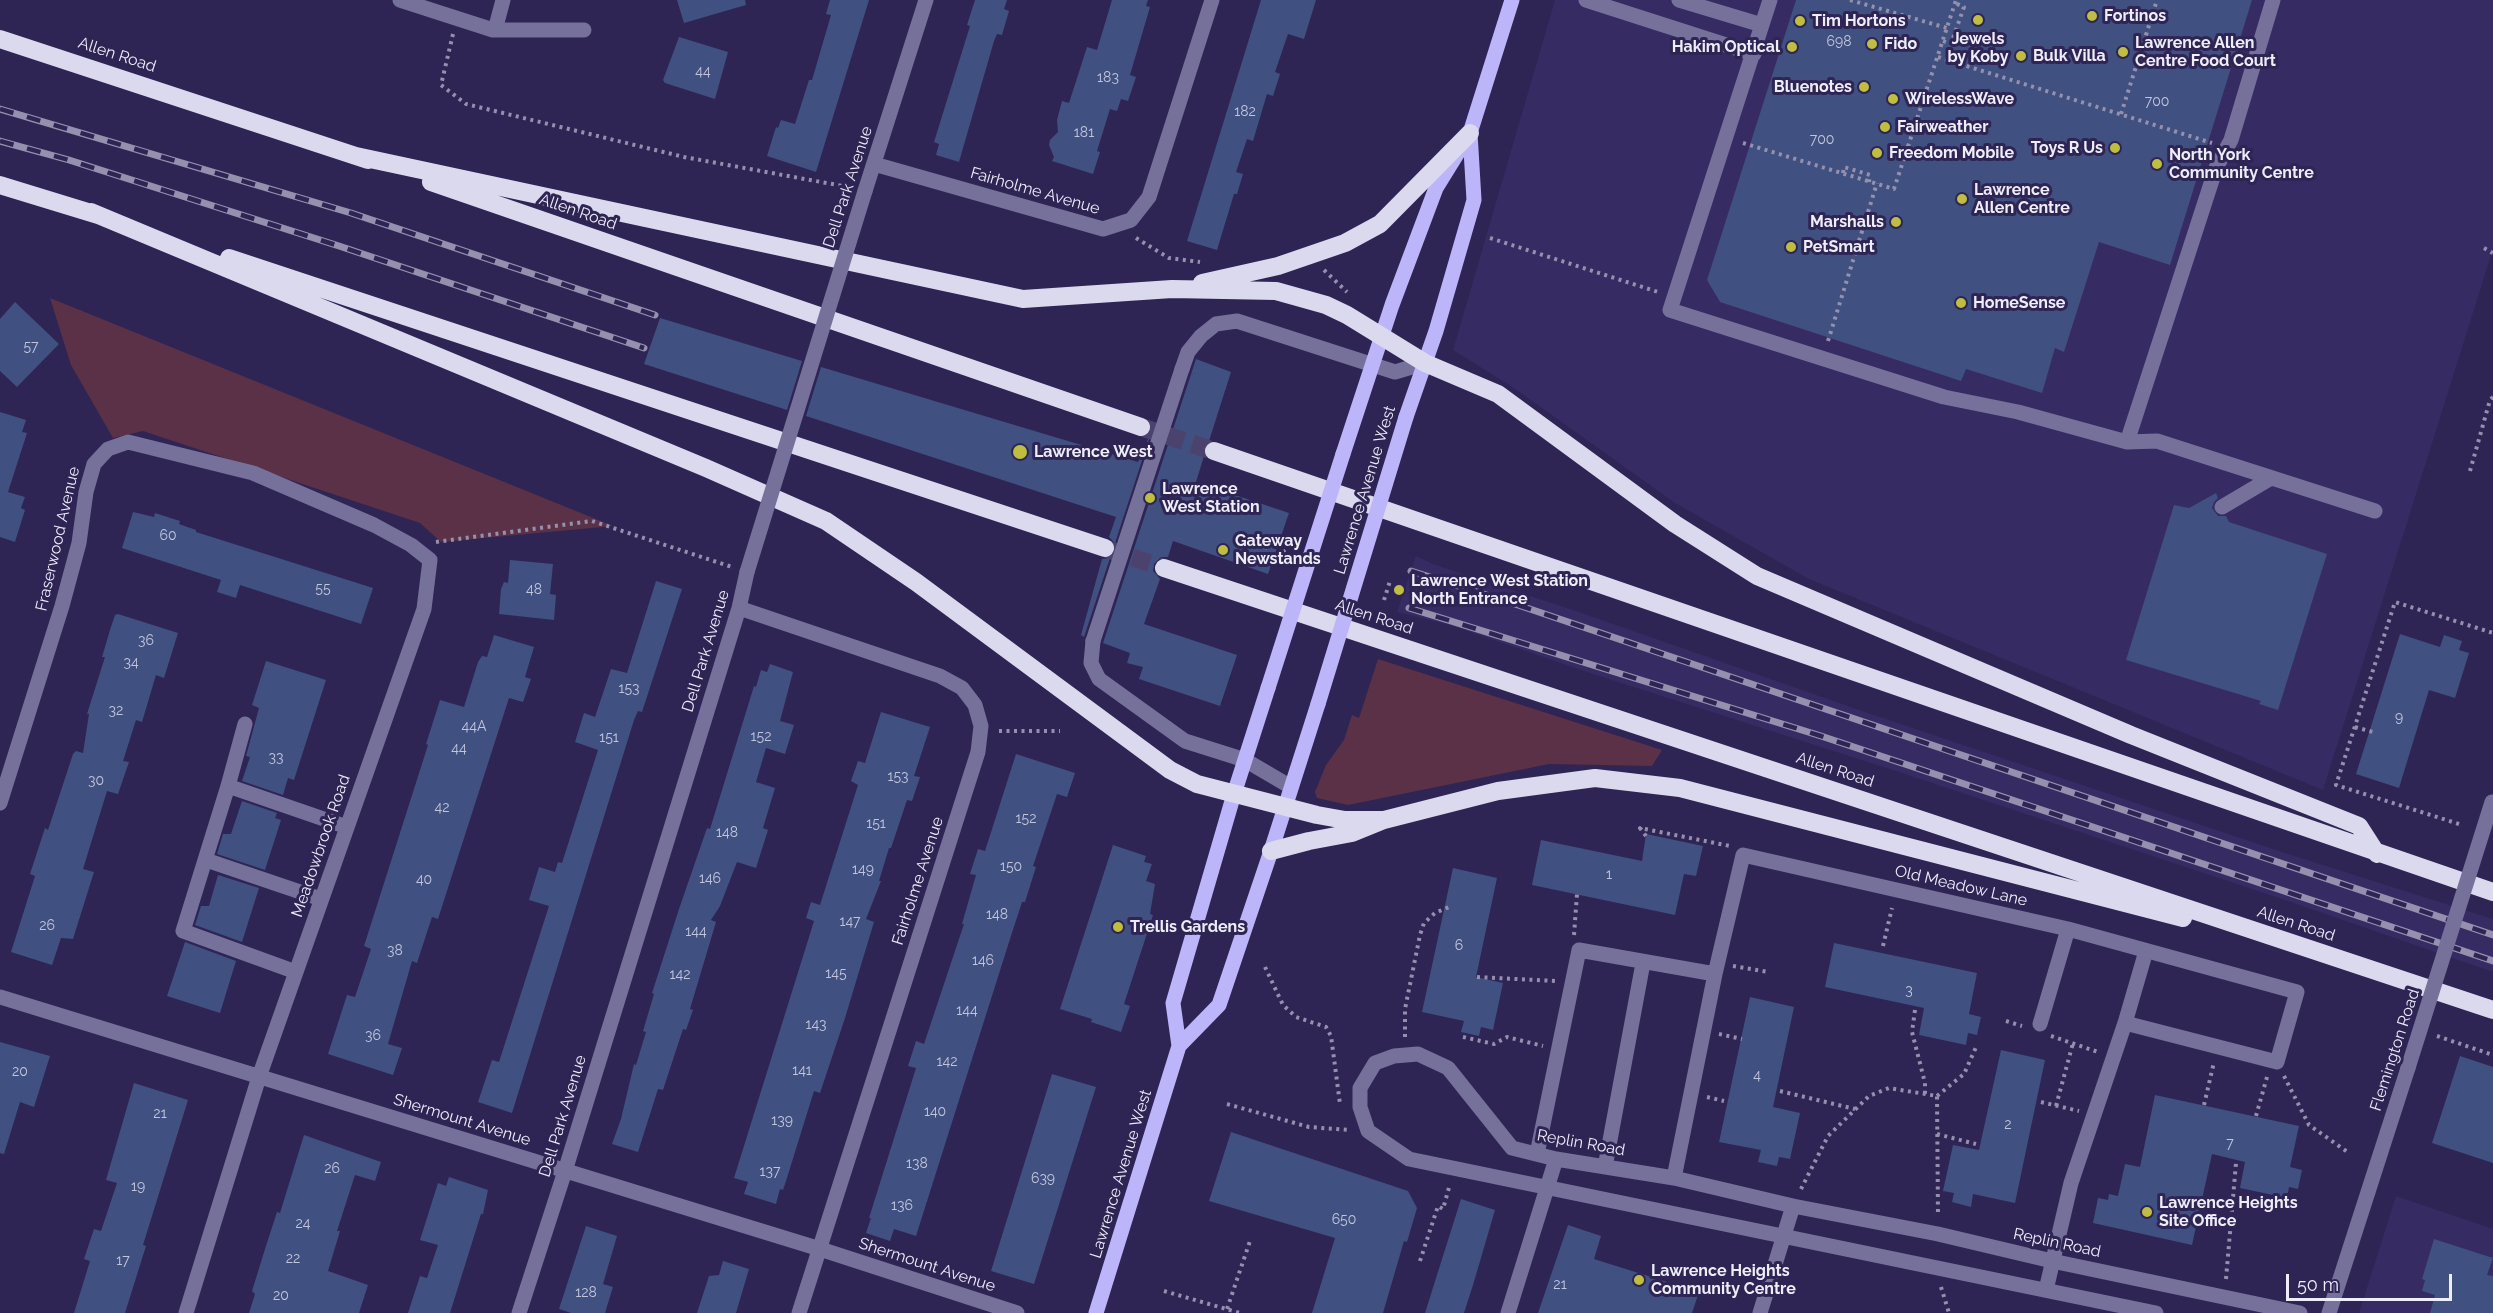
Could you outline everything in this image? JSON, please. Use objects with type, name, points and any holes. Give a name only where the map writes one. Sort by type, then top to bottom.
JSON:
[{"type":"highway","name":"Allen Road","points":[[0,39],[356,156],[1141,426]]},
{"type":"highway","points":[[1172,289],[1278,266],[1345,243],[1380,224],[1470,133]]},
{"type":"highway","points":[[356,156],[1023,299],[1172,289],[1276,291],[1326,305],[1347,315],[1425,363],[1498,394],[1675,524],[1757,576],[2131,735],[2359,826],[2377,854]]},
{"type":"highway","points":[[0,185],[91,212],[1105,548]]},
{"type":"highway","points":[[91,212],[706,468],[826,521],[916,582],[1170,770],[1197,784],[1346,820],[1384,820]]},
{"type":"highway","points":[[1214,451],[2377,854],[2493,892]]},
{"type":"highway","name":"Allen Road","points":[[1164,567],[2493,1010]]},
{"type":"highway","points":[[1271,851],[1352,833],[1384,820],[1498,791],[1596,778],[1680,788],[2345,960]]},
{"type":"main road","name":"Lawrence Avenue West","points":[[1096,1313],[1179,1047],[1173,1003],[1234,794],[1382,338],[1436,188],[1470,133],[1512,0]]},
{"type":"main road","name":"Lawrence Avenue West","points":[[1179,1047],[1219,1005],[1318,704],[1474,200],[1470,133]]},
{"type":"street","points":[[400,0],[421,3],[456,19],[495,30],[584,30]]},
{"type":"street","points":[[495,30],[503,0]]},
{"type":"street","name":"Dell Park Avenue","points":[[519,1313],[565,1171],[739,608],[747,572],[926,0]]},
{"type":"street","name":"Fairholme Avenue","points":[[874,164],[1102,229],[1131,220],[1149,197],[1212,0]]},
{"type":"street","points":[[1586,0],[1754,54]]},
{"type":"street","points":[[1679,0],[1762,25]]},
{"type":"street","points":[[1770,0],[1670,310],[1944,397],[2018,412],[2127,442],[2157,441],[2375,512]]},
{"type":"street","points":[[2127,442],[2216,168],[2230,140],[2273,0]]},
{"type":"street","points":[[1291,787],[1245,760],[1185,741],[1099,680],[1091,663],[1093,641],[1188,352],[1216,324],[1237,321],[1265,328],[1395,372],[1425,363]]},
{"type":"street","name":"Fraserwood Avenue","points":[[0,800],[62,606],[79,543],[86,492],[94,464],[108,449],[129,442],[185,454],[272,480]]},
{"type":"street","points":[[2222,507],[2271,478]]},
{"type":"street","name":"Meadowbrook Road","points":[[186,1313],[259,1077],[424,609],[430,560],[411,545],[374,525],[272,480]]},
{"type":"street","name":"Fairholme Avenue","points":[[739,608],[940,676],[962,688],[975,705],[980,731],[978,752],[799,1313]]},
{"type":"street","points":[[245,724],[183,931],[296,972]]},
{"type":"street","points":[[228,786],[347,827]]},
{"type":"street","name":"Flemington Road","points":[[2329,1313],[2492,800]]},
{"type":"street","points":[[1674,1178],[1716,969],[1743,855]]},
{"type":"street","name":"Old Meadow Lane","points":[[1743,855],[2068,929],[2297,992],[2274,1061]]},
{"type":"street","points":[[206,860],[321,899]]},
{"type":"street","points":[[2034,1026],[2068,929]]},
{"type":"street","points":[[1537,1154],[1579,950],[1644,963],[1716,969]]},
{"type":"street","points":[[2046,1290],[2071,1183],[2125,1023],[2146,951]]},
{"type":"street","points":[[1605,1167],[1644,963]]},
{"type":"street","name":"Shermount Avenue","points":[[0,997],[820,1249],[1017,1313]]},
{"type":"street","points":[[2125,1023],[2274,1061]]},
{"type":"street","name":"Replin Road","points":[[1368,1131],[1360,1107],[1360,1088],[1375,1063],[1394,1056],[1418,1054],[1448,1068],[1512,1148],[1556,1159],[1674,1178],[1793,1206],[1938,1234],[2052,1261],[2300,1313]]},
{"type":"street","points":[[1368,1131],[1409,1159],[2156,1313]]},
{"type":"street","points":[[1508,1313],[1556,1159]]},
{"type":"street","points":[[1760,1313],[1793,1206]]},
{"type":"path","points":[[1850,0],[1947,28]]},
{"type":"path","points":[[2121,114],[2157,0]]},
{"type":"path","points":[[1750,144],[1894,189],[1955,2],[1964,7],[1951,44],[1943,41]]},
{"type":"path","points":[[456,19],[441,85],[466,105],[684,157],[843,186]]},
{"type":"path","points":[[1938,57],[2203,140]]},
{"type":"path","points":[[1829,338],[1877,183]]},
{"type":"path","points":[[1114,226],[1169,258],[1209,264]]},
{"type":"path","points":[[2484,248],[2493,254]]},
{"type":"path","points":[[1311,255],[1330,277],[1355,298]]},
{"type":"path","points":[[2469,471],[2493,396]]},
{"type":"path","points":[[411,545],[592,521],[747,572]]},
{"type":"path","points":[[1262,556],[1268,540]]},
{"type":"path","points":[[1384,600],[1390,581]]},
{"type":"path","points":[[2458,824],[2336,785],[2395,602],[2493,633]]},
{"type":"path","points":[[2355,727],[2373,732]]},
{"type":"path","points":[[980,731],[1059,731]]},
{"type":"path","points":[[1646,836],[1640,828],[1731,846],[1743,855]]},
{"type":"path","points":[[1883,946],[1896,890]]},
{"type":"path","points":[[1577,894],[1573,931],[1579,950]]},
{"type":"path","points":[[1405,1037],[1405,1009],[1424,923],[1435,913],[1449,907]]},
{"type":"path","points":[[1265,967],[1284,1005],[1296,1017],[1326,1027],[1331,1036],[1343,1112]]},
{"type":"path","points":[[1716,969],[1768,972]]},
{"type":"path","points":[[1477,977],[1572,981]]},
{"type":"path","points":[[1915,1010],[1912,1032],[1926,1083],[1925,1094]]},
{"type":"path","points":[[2007,1021],[2034,1026]]},
{"type":"path","points":[[2420,1030],[2493,1055]]},
{"type":"path","points":[[2051,1036],[2113,1057]]},
{"type":"path","points":[[1463,1037],[1494,1044],[1507,1037],[1558,1050]]},
{"type":"path","points":[[2056,1106],[2073,1043]]},
{"type":"path","points":[[1793,1206],[1828,1136],[1869,1096],[1889,1088],[1937,1096],[1950,1088],[1964,1074],[1977,1045]]},
{"type":"path","points":[[2204,1105],[2218,1047]]},
{"type":"path","points":[[2256,1116],[2274,1061]]},
{"type":"path","points":[[2274,1061],[2308,1125],[2349,1153]]},
{"type":"path","points":[[1780,1091],[1856,1109]]},
{"type":"path","points":[[1937,1096],[1938,1234]]},
{"type":"path","points":[[2041,1102],[2094,1114]]},
{"type":"path","points":[[1227,1104],[1308,1126],[1368,1131]]},
{"type":"path","points":[[1347,1121],[1351,1130]]},
{"type":"path","points":[[1937,1134],[1976,1144]]},
{"type":"path","points":[[2226,1281],[2236,1163]]},
{"type":"path","points":[[1420,1261],[1438,1206],[1443,1209],[1454,1168]]},
{"type":"path","points":[[1227,1309],[1250,1241]]},
{"type":"path","points":[[1940,1267],[1941,1289],[1949,1313]]},
{"type":"path","points":[[1164,1291],[1240,1313]]},
{"type":"shaded area","points":[[1555,0],[2493,0],[2493,249],[2323,790],[1809,579],[1675,503],[1514,388],[1453,350]]},
{"type":"shaded area","points":[[50,298],[613,526],[441,542],[420,523],[143,431],[113,438],[71,365]]},
{"type":"shaded area","points":[[1416,556],[1433,564],[1576,611],[1865,712],[2279,851],[2493,919],[2493,972],[2285,900],[1899,772],[1587,672],[1450,625],[1397,612]]},
{"type":"shaded area","points":[[1378,659],[1662,750],[1652,766],[1549,764],[1348,805],[1317,798],[1315,792],[1326,765],[1344,740],[1352,715],[1359,718]]},
{"type":"shaded area","points":[[2396,1196],[2493,1229],[2493,1313],[2359,1313]]},
{"type":"building","points":[[677,0],[745,0],[746,5],[684,23]]},
{"type":"building","points":[[830,0],[869,0],[816,172],[767,156],[776,127],[778,128],[781,120],[795,124],[809,80],[812,80],[831,15],[826,14]]},
{"type":"building","points":[[975,0],[1007,0],[1004,9],[1009,11],[1002,35],[997,34],[994,41],[959,162],[936,155],[939,144],[934,142],[970,26],[967,25]]},
{"type":"building","points":[[1112,0],[1148,0],[1146,6],[1150,7],[1130,75],[1136,77],[1128,101],[1121,99],[1117,111],[1110,109],[1097,151],[1100,152],[1093,174],[1052,161],[1054,157],[1049,145],[1050,140],[1058,132],[1057,120],[1062,101],[1069,103],[1087,47],[1097,50]]},
{"type":"building","points":[[1261,0],[1316,0],[1304,39],[1288,34],[1275,72],[1280,74],[1273,96],[1267,94],[1253,141],[1247,139],[1236,172],[1243,174],[1237,194],[1234,194],[1217,250],[1187,241]]},
{"type":"building","name":"Lawrence Allen Centre","points":[[1796,0],[2252,0],[2170,265],[2099,242],[2064,352],[2055,348],[2042,393],[1966,369],[1961,381],[1720,302],[1707,280]]},
{"type":"building","points":[[679,37],[728,52],[715,99],[665,83],[663,80]]},
{"type":"building","points":[[15,302],[59,344],[17,387],[0,371],[0,319]]},
{"type":"building","points":[[660,318],[802,361],[787,410],[644,364]]},
{"type":"building","points":[[1196,359],[1231,372],[1209,441],[1203,448],[1204,456],[1196,482],[1289,513],[1268,574],[1173,541],[1168,557],[1161,557],[1154,564],[1153,571],[1160,579],[1144,624],[1237,655],[1220,706],[1139,679],[1143,667],[1127,663],[1130,653],[1103,643]]},
{"type":"building","points":[[821,367],[1138,462],[1152,430],[1115,543],[1109,537],[1116,517],[806,416]]},
{"type":"building","points":[[0,412],[26,420],[22,432],[27,433],[8,492],[25,497],[21,508],[25,510],[15,542],[0,537]]},
{"type":"building","points":[[2216,493],[2218,498],[2212,508],[2218,516],[2226,516],[2229,522],[2327,554],[2278,710],[2259,704],[2261,701],[2126,660],[2174,505],[2189,508]]},
{"type":"building","points":[[133,512],[154,517],[155,513],[180,521],[179,524],[196,530],[196,532],[373,588],[361,624],[240,585],[236,598],[217,592],[221,580],[122,548]]},
{"type":"building","points":[[1110,558],[1084,637],[1081,635],[1102,559]]},
{"type":"building","points":[[510,560],[553,564],[550,594],[556,595],[554,620],[499,614],[501,589],[504,582],[508,583]]},
{"type":"building","points":[[656,581],[682,589],[642,712],[638,711],[634,720],[512,1113],[478,1102],[492,1060],[499,1062],[549,906],[529,900],[539,867],[555,872],[558,862],[562,863],[598,750],[575,742],[584,713],[595,717],[611,669],[627,673]]},
{"type":"building","points":[[115,615],[178,633],[164,678],[156,675],[142,722],[136,720],[123,761],[129,762],[118,794],[107,791],[83,869],[94,872],[73,939],[61,938],[52,965],[11,952],[35,876],[30,874],[45,828],[48,830],[73,754],[76,751],[83,753],[89,714],[87,714],[105,657],[102,657],[110,630]]},
{"type":"building","points":[[2400,634],[2440,647],[2444,635],[2462,641],[2459,650],[2469,653],[2455,698],[2429,690],[2399,788],[2356,774]]},
{"type":"building","points":[[494,635],[534,647],[525,677],[531,679],[523,702],[509,698],[438,919],[432,917],[417,963],[412,961],[388,1044],[402,1048],[393,1075],[328,1054],[347,995],[355,997],[371,949],[364,946],[428,745],[426,744],[440,700],[464,707],[478,662],[482,656],[487,657]]},
{"type":"building","points":[[266,661],[326,680],[294,780],[288,778],[283,795],[242,781],[250,757],[246,756],[259,708],[252,705]]},
{"type":"building","points":[[770,664],[793,672],[780,721],[794,725],[785,754],[766,748],[756,782],[775,788],[763,828],[768,830],[756,868],[737,862],[720,906],[711,920],[716,922],[690,1009],[693,1010],[686,1030],[683,1029],[663,1090],[658,1089],[638,1152],[612,1144],[621,1119],[634,1064],[636,1065],[646,1032],[643,1031],[654,994],[652,993],[707,828],[710,829],[754,686],[756,687],[761,670],[767,672]]},
{"type":"building","points":[[881,712],[930,727],[914,776],[920,777],[912,801],[907,800],[891,848],[889,848],[879,881],[881,881],[866,919],[874,922],[845,1018],[820,1093],[814,1091],[783,1190],[780,1189],[776,1204],[744,1194],[748,1182],[734,1178],[814,921],[806,918],[811,902],[820,905],[858,785],[851,781],[858,761],[865,763]]},
{"type":"building","points":[[1016,754],[1075,773],[1067,797],[1057,794],[1033,866],[1036,867],[1025,902],[1022,902],[916,1236],[894,1229],[890,1241],[866,1233],[916,1068],[908,1066],[916,1041],[924,1044],[964,924],[962,924],[976,875],[970,874],[978,849],[985,851]]},
{"type":"building","points":[[242,801],[277,813],[275,818],[281,820],[265,870],[217,854],[223,834],[231,834]]},
{"type":"building","points":[[1646,834],[1703,846],[1696,876],[1684,874],[1675,915],[1532,885],[1541,840],[1642,861]]},
{"type":"building","name":"Trellis Gardens","points":[[1113,845],[1146,856],[1144,862],[1152,864],[1146,881],[1155,884],[1150,914],[1153,915],[1124,1004],[1130,1006],[1121,1032],[1091,1022],[1092,1019],[1060,1009]]},
{"type":"building","points":[[1453,868],[1497,878],[1476,977],[1503,983],[1493,1030],[1481,1027],[1479,1036],[1461,1032],[1464,1021],[1422,1012]]},
{"type":"building","points":[[218,875],[259,888],[242,942],[195,925],[201,906],[209,906]]},
{"type":"building","points":[[185,942],[236,961],[220,1013],[167,996]]},
{"type":"building","points":[[1834,943],[1977,973],[1969,1014],[1981,1017],[1977,1035],[1968,1033],[1966,1045],[1919,1035],[1924,1008],[1825,987]]},
{"type":"building","points":[[1750,997],[1794,1007],[1773,1107],[1800,1113],[1790,1159],[1779,1157],[1777,1166],[1758,1162],[1761,1150],[1719,1142]]},
{"type":"building","points":[[0,1042],[50,1056],[34,1107],[20,1102],[4,1154],[0,1153]]},
{"type":"building","points":[[2001,1050],[2045,1060],[2015,1203],[1973,1194],[1971,1207],[1952,1202],[1954,1193],[1943,1191],[1953,1145],[1979,1150]]},
{"type":"building","points":[[2460,1056],[2493,1067],[2493,1163],[2432,1143]]},
{"type":"building","points":[[1052,1074],[1096,1087],[1034,1284],[991,1271]]},
{"type":"building","points":[[134,1083],[188,1100],[143,1245],[146,1246],[125,1313],[74,1313],[90,1261],[84,1259],[94,1229],[101,1231],[117,1183],[106,1180]]},
{"type":"building","points":[[2155,1095],[2299,1126],[2290,1167],[2302,1170],[2298,1189],[2289,1187],[2287,1198],[2240,1188],[2245,1162],[2212,1154],[2192,1245],[2093,1223],[2098,1198],[2108,1200],[2109,1194],[2118,1196],[2125,1164],[2140,1167]]},
{"type":"building","points":[[1231,1132],[1408,1191],[1417,1208],[1407,1242],[1404,1241],[1383,1313],[1312,1313],[1335,1238],[1209,1201]]},
{"type":"building","points":[[304,1135],[381,1162],[375,1181],[355,1175],[337,1231],[340,1231],[328,1271],[368,1285],[359,1313],[249,1313],[255,1294],[252,1291],[277,1212],[280,1213]]},
{"type":"building","points":[[449,1177],[488,1190],[483,1214],[481,1214],[450,1313],[408,1313],[420,1276],[427,1278],[438,1245],[420,1240],[438,1183],[446,1186]]},
{"type":"building","points":[[1461,1199],[1495,1210],[1473,1285],[1464,1313],[1425,1313]]},
{"type":"building","points":[[1568,1225],[1601,1236],[1594,1259],[1699,1292],[1692,1313],[1538,1313]]},
{"type":"building","points":[[586,1226],[617,1236],[603,1284],[613,1287],[605,1313],[571,1313],[559,1309]]},
{"type":"building","points":[[2434,1239],[2493,1258],[2487,1275],[2493,1276],[2493,1313],[2430,1313],[2435,1295],[2422,1291],[2425,1280],[2422,1279]]},
{"type":"building","points":[[723,1261],[749,1269],[736,1313],[697,1313],[709,1276],[719,1275]]},
{"type":"tunnel","points":[[1141,427],[1214,451]]},
{"type":"tunnel","points":[[1107,549],[1164,568]]},
{"type":"railway","points":[[0,109],[351,213],[655,315]]},
{"type":"railway","points":[[0,141],[69,160],[339,246],[644,348]]},
{"type":"railway","points":[[1411,571],[1521,606],[2493,935]]},
{"type":"railway","points":[[1409,608],[1821,736],[2493,961]]},
{"type":"place","name":"Fortinos","points":[[2092,16]]},
{"type":"place","name":"Jewels by Koby","points":[[1978,20]]},
{"type":"place","name":"Tim Hortons","points":[[1800,21]]},
{"type":"place","name":"Fido","points":[[1872,44]]},
{"type":"place","name":"Hakim Optical","points":[[1792,47]]},
{"type":"place","name":"Lawrence Allen Centre Food Court","points":[[2123,52]]},
{"type":"place","name":"Bulk Villa","points":[[2021,56]]},
{"type":"place","name":"Bluenotes","points":[[1864,87]]},
{"type":"place","name":"WirelessWave","points":[[1893,99]]},
{"type":"place","name":"Fairweather","points":[[1885,127]]},
{"type":"place","name":"Toys R Us","points":[[2115,148]]},
{"type":"place","name":"Freedom Mobile","points":[[1877,153]]},
{"type":"place","name":"North York Community Centre","points":[[2157,164]]},
{"type":"place","name":"Lawrence Allen Centre","points":[[1962,199]]},
{"type":"place","name":"Marshalls","points":[[1896,222]]},
{"type":"place","name":"PetSmart","points":[[1791,247]]},
{"type":"place","name":"HomeSense","points":[[1961,303]]},
{"type":"place","name":"Lawrence West","points":[[1020,452]]},
{"type":"place","name":"Lawrence West Station","points":[[1150,498]]},
{"type":"place","name":"Gateway Newstands","points":[[1223,550]]},
{"type":"place","name":"Lawrence West Station North Entrance","points":[[1399,590]]},
{"type":"place","name":"Trellis Gardens","points":[[1118,927]]},
{"type":"place","name":"Lawrence Heights Site Office","points":[[2147,1212]]},
{"type":"place","name":"Lawrence Heights Community Centre","points":[[1639,1280]]}]
